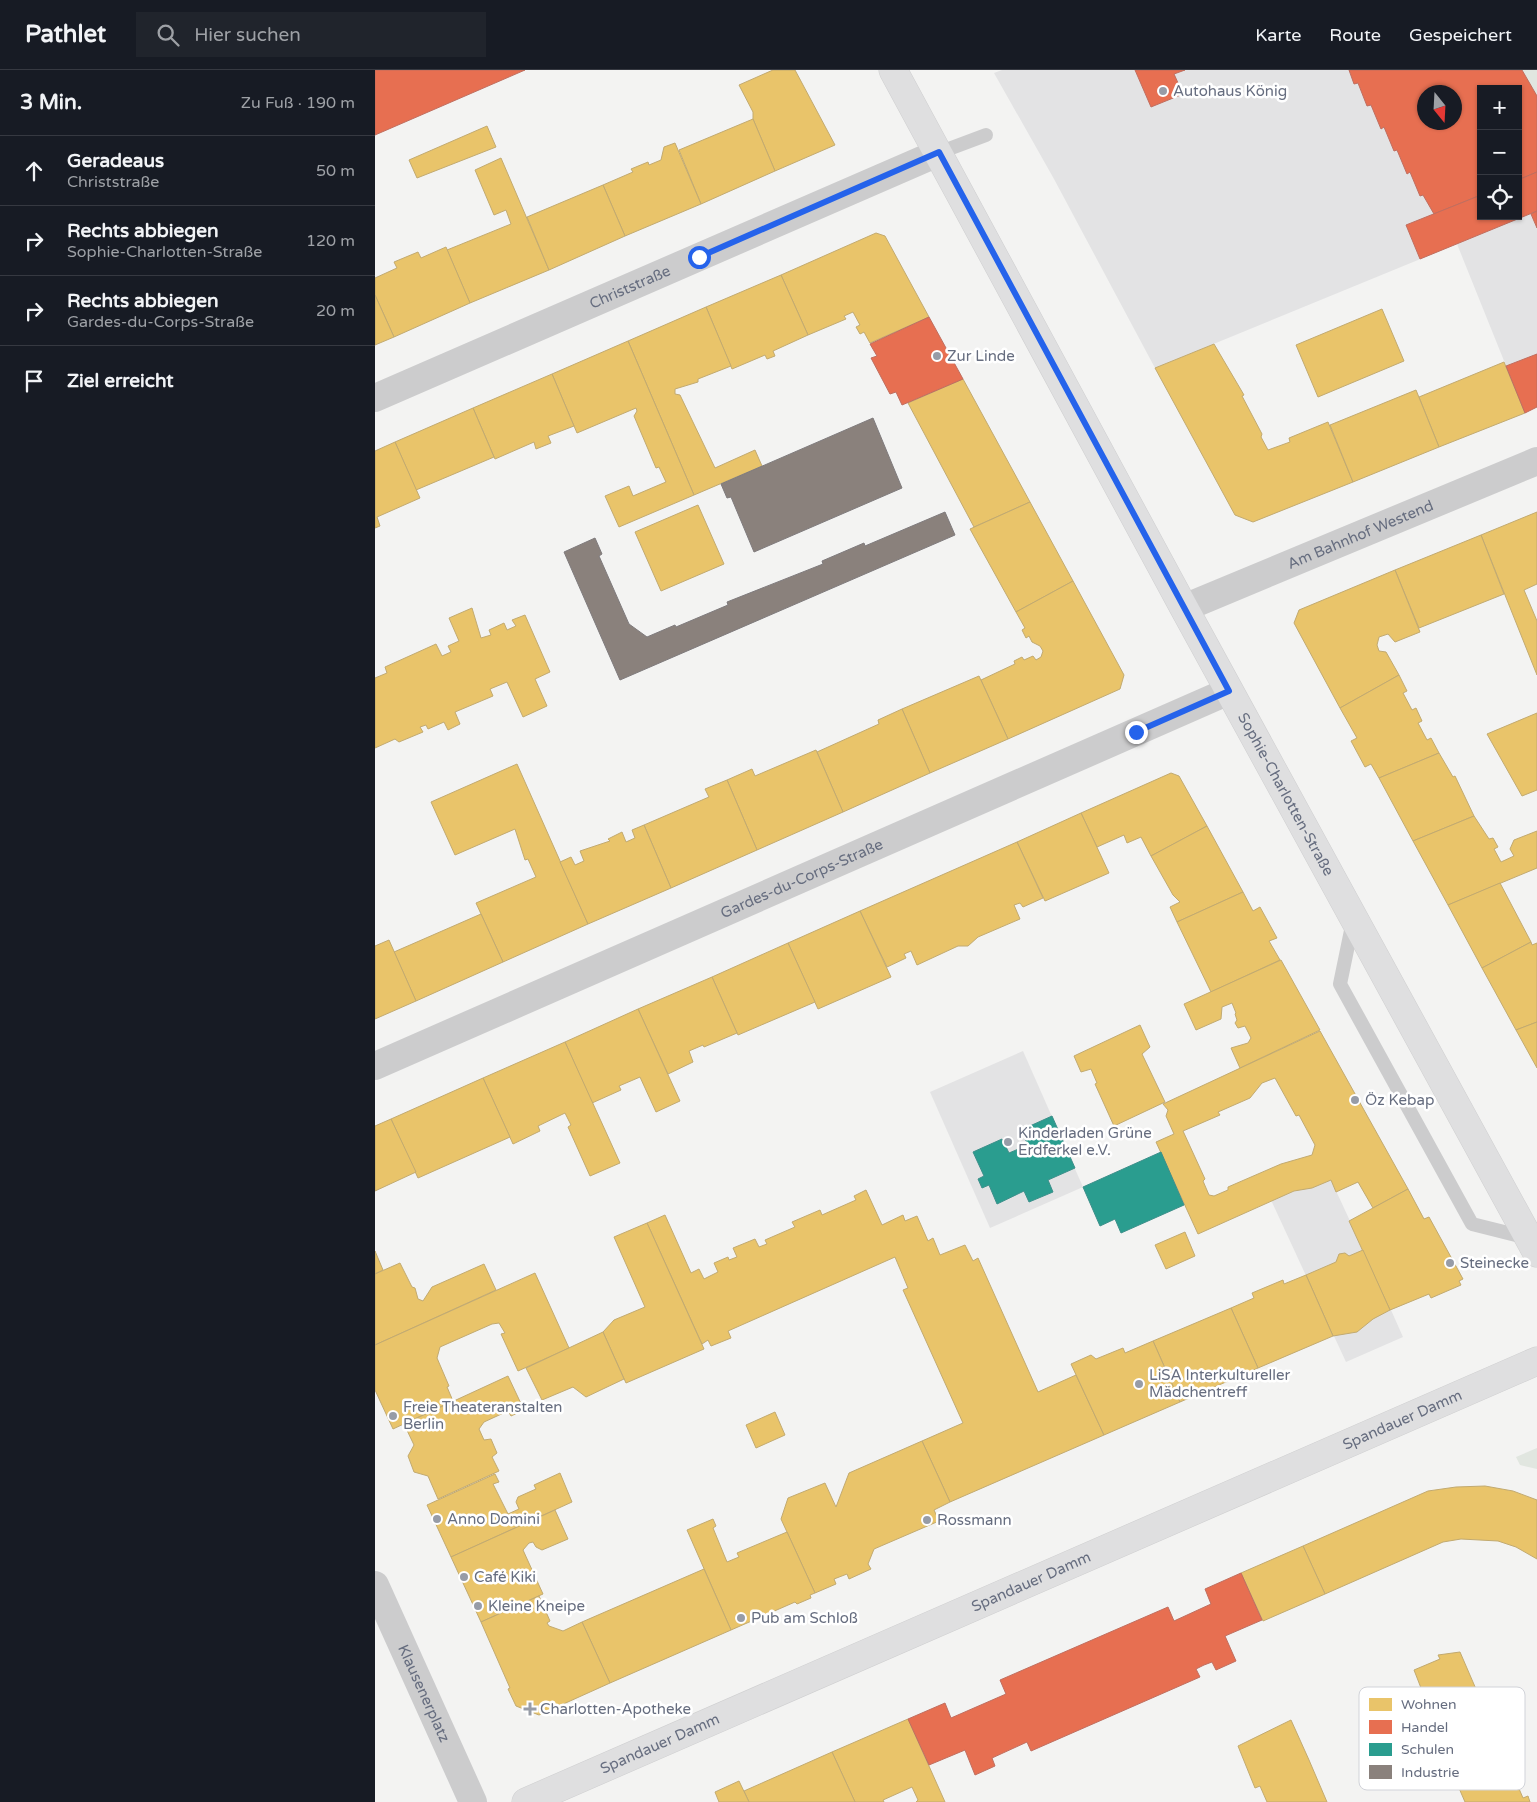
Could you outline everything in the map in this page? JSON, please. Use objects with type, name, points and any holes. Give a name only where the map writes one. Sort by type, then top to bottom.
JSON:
[{"type":"street","name":"Sophie-Charlotten-Straße","points":[[893,70],[1353,918],[1535,1242]]},
{"type":"street","name":"Christstraße","points":[[375,398],[939,152]]},
{"type":"street","name":"Am Bahnhof Westend","points":[[1184,608],[1537,461]]},
{"type":"street","name":"Gardes-du-Corps-Straße","points":[[375,1066],[1229,691]]},
{"type":"street","name":"Spandauer Damm","points":[[526,1802],[1537,1361]]},
{"type":"street","name":"Klausenerplatz","points":[[375,1586],[473,1802]]},
{"type":"lane","points":[[939,152],[986,135]]},
{"type":"lane","points":[[1353,918],[1340,984],[1472,1224],[1535,1242]]},
{"type":"shaded area","points":[[1002,70],[1537,70],[1537,407],[1525,413],[1457,244],[1155,368],[1054,179],[994,73]]},
{"type":"shaded area","points":[[1522,70],[1537,70],[1537,96]]},
{"type":"shaded area","name":"Kinderladen Grüne Erdferkel e.V.","points":[[1023,1051],[1083,1187],[990,1228],[930,1092]]},
{"type":"shaded area","points":[[1331,1180],[1350,1221],[1408,1189],[1424,1219],[1429,1217],[1463,1279],[1391,1310],[1403,1337],[1346,1362],[1271,1200]]},
{"type":"shaded area","points":[[1537,1448],[1537,1469],[1520,1465],[1516,1457]]},
{"type":"building: Wohnen","points":[[773,70],[795,70],[835,145],[775,171],[753,119],[753,112],[739,85]]},
{"type":"building: Wohnen","points":[[753,119],[775,171],[701,204],[679,150]]},
{"type":"building: Wohnen","points":[[487,126],[496,147],[417,178],[409,160]]},
{"type":"building: Wohnen","points":[[675,143],[701,204],[625,236],[603,185],[633,172],[631,169],[648,162],[649,165],[661,160],[664,147]]},
{"type":"building: Wohnen","points":[[501,158],[549,270],[470,303],[447,250],[511,224],[506,210],[494,215],[475,170]]},
{"type":"building: Wohnen","points":[[603,185],[625,236],[549,270],[527,217]]},
{"type":"building: Wohnen","points":[[876,233],[885,236],[929,317],[870,343],[864,332],[860,334],[856,327],[860,325],[853,312],[844,316],[846,319],[808,335],[781,275]]},
{"type":"building: Wohnen","points":[[446,247],[470,303],[394,337],[375,295],[375,278],[397,268],[394,262],[418,252],[421,258]]},
{"type":"building: Wohnen","points":[[781,275],[808,335],[773,351],[775,356],[767,359],[765,355],[732,369],[706,307]]},
{"type":"building: Wohnen","points":[[375,295],[394,337],[375,345]]},
{"type":"building: Wohnen","points":[[706,307],[731,366],[698,379],[698,382],[675,389],[675,394],[680,395],[715,468],[755,450],[762,466],[694,495],[628,341]]},
{"type":"building: Wohnen","points":[[1382,309],[1404,361],[1318,397],[1296,345]]},
{"type":"building: Wohnen","points":[[628,341],[694,495],[619,527],[605,496],[629,486],[633,496],[666,482],[659,467],[656,468],[634,416],[637,411],[636,408],[577,433],[552,374]]},
{"type":"building: Wohnen","points":[[1214,344],[1244,395],[1242,396],[1262,434],[1261,437],[1268,450],[1290,442],[1289,438],[1328,422],[1353,482],[1253,522],[1235,515],[1155,368]]},
{"type":"building: Wohnen","points":[[1504,362],[1525,413],[1439,447],[1419,397]]},
{"type":"building: Wohnen","points":[[552,374],[574,426],[548,436],[551,443],[536,449],[534,442],[495,459],[473,408]]},
{"type":"building: Wohnen","points":[[963,379],[1030,502],[974,527],[908,403]]},
{"type":"building: Wohnen","points":[[1416,390],[1439,447],[1353,482],[1330,425]]},
{"type":"building: Wohnen","points":[[473,408],[494,457],[416,490],[395,442]]},
{"type":"building: Wohnen","points":[[395,442],[420,498],[377,517],[380,526],[375,528],[375,451]]},
{"type":"building: Wohnen","points":[[1030,502],[1073,581],[1016,612],[970,529]]},
{"type":"building: Wohnen","points":[[698,505],[724,564],[661,591],[635,532]]},
{"type":"building: Wohnen","points":[[1537,512],[1537,584],[1524,590],[1537,621],[1537,675],[1481,535]]},
{"type":"building: Wohnen","points":[[1481,535],[1504,594],[1419,628],[1395,570]]},
{"type":"building: Wohnen","points":[[1395,570],[1420,632],[1395,642],[1388,634],[1379,637],[1377,645],[1379,651],[1386,652],[1399,675],[1340,708],[1294,623],[1299,610]]},
{"type":"building: Wohnen","points":[[1073,581],[1124,675],[1120,689],[1008,739],[981,680],[1015,664],[1014,661],[1022,657],[1024,660],[1033,656],[1036,660],[1041,657],[1043,651],[1040,646],[1032,642],[1029,636],[1026,638],[1022,630],[1025,628],[1016,612]]},
{"type":"building: Wohnen","points":[[472,608],[481,638],[491,635],[489,630],[504,623],[507,630],[516,626],[512,620],[525,615],[550,672],[535,679],[547,706],[523,717],[507,682],[490,689],[493,696],[455,712],[460,724],[448,730],[444,722],[428,729],[426,725],[420,727],[423,732],[399,742],[395,739],[375,748],[375,678],[387,673],[385,667],[436,644],[442,656],[451,652],[448,646],[459,641],[449,618]]},
{"type":"building: Wohnen","points":[[1399,675],[1407,691],[1403,693],[1412,710],[1416,708],[1422,721],[1418,723],[1427,740],[1431,738],[1439,753],[1379,778],[1371,764],[1365,767],[1351,741],[1357,738],[1340,708]]},
{"type":"building: Wohnen","points":[[979,676],[1008,739],[930,773],[902,709]]},
{"type":"building: Wohnen","points":[[902,709],[930,773],[843,812],[817,752],[879,724],[878,720]]},
{"type":"building: Wohnen","points":[[1537,713],[1537,790],[1522,796],[1487,734]]},
{"type":"building: Wohnen","points":[[816,750],[843,812],[757,850],[727,780],[752,769],[755,776]]},
{"type":"building: Wohnen","points":[[1439,753],[1453,777],[1455,776],[1474,816],[1413,841],[1379,778]]},
{"type":"building: Wohnen","points":[[517,764],[588,924],[503,962],[476,903],[536,877],[528,859],[525,860],[515,829],[455,855],[431,802]]},
{"type":"building: Wohnen","points":[[1171,773],[1179,776],[1207,826],[1151,856],[1141,837],[1127,843],[1124,835],[1097,847],[1081,813]]},
{"type":"building: Wohnen","points":[[727,780],[757,850],[671,888],[644,825],[709,797],[705,789]]},
{"type":"building: Wohnen","points":[[1081,813],[1109,873],[1045,901],[1017,842]]},
{"type":"building: Wohnen","points":[[1474,816],[1489,839],[1493,838],[1498,847],[1494,849],[1501,862],[1514,856],[1510,849],[1514,840],[1537,831],[1537,868],[1448,905],[1413,841]]},
{"type":"building: Wohnen","points":[[644,825],[671,888],[588,924],[560,862],[571,857],[575,865],[584,861],[580,851],[610,841],[608,839],[622,832],[626,842],[635,838],[632,830]]},
{"type":"building: Wohnen","points":[[1207,826],[1243,892],[1177,922],[1170,907],[1180,902],[1173,895],[1151,856]]},
{"type":"building: Wohnen","points":[[1017,842],[1043,898],[1023,907],[1020,903],[1014,905],[1020,919],[978,937],[968,946],[958,946],[917,965],[911,951],[904,954],[906,958],[887,967],[860,911]]},
{"type":"building: Wohnen","points":[[1500,883],[1531,942],[1482,968],[1448,905]]},
{"type":"building: Wohnen","points":[[1243,892],[1253,911],[1260,907],[1277,938],[1269,941],[1280,960],[1211,992],[1177,922]]},
{"type":"building: Wohnen","points":[[860,911],[891,977],[818,1009],[788,943]]},
{"type":"building: Wohnen","points":[[481,914],[503,962],[416,1001],[394,952]]},
{"type":"building: Wohnen","points":[[389,940],[416,1001],[375,1019],[375,946]]},
{"type":"building: Wohnen","points":[[1531,942],[1532,945],[1537,943],[1537,1022],[1516,1030],[1482,968]]},
{"type":"building: Wohnen","points":[[788,943],[815,1002],[738,1035],[712,977]]},
{"type":"building: Wohnen","points":[[1281,960],[1320,1030],[1240,1068],[1231,1048],[1248,1043],[1251,1038],[1245,1026],[1238,1028],[1235,1023],[1237,1020],[1236,1013],[1232,1003],[1222,1007],[1221,1019],[1196,1030],[1184,1004]]},
{"type":"building: Wohnen","points":[[712,977],[737,1033],[704,1047],[703,1045],[689,1051],[693,1062],[668,1074],[638,1009]]},
{"type":"building: Wohnen","points":[[638,1009],[680,1101],[656,1112],[640,1077],[619,1086],[621,1090],[592,1103],[565,1042]]},
{"type":"building: Wohnen","points":[[1537,1022],[1537,1068],[1516,1030]]},
{"type":"building: Wohnen","points":[[1140,1025],[1150,1047],[1142,1054],[1165,1102],[1114,1126],[1095,1084],[1097,1083],[1091,1069],[1081,1072],[1074,1056]]},
{"type":"building: Wohnen","points":[[1320,1031],[1408,1189],[1373,1208],[1358,1182],[1336,1192],[1331,1180],[1312,1188],[1294,1191],[1198,1234],[1156,1142],[1174,1134],[1166,1116],[1168,1110],[1163,1104]],"holes":[[[1275,1078],[1296,1116],[1299,1115],[1315,1145],[1312,1155],[1281,1164],[1228,1187],[1228,1190],[1214,1196],[1209,1195],[1203,1181],[1205,1179],[1183,1131],[1220,1115],[1218,1112],[1250,1098],[1262,1083]]]},
{"type":"building: Wohnen","points":[[565,1042],[620,1163],[590,1176],[568,1127],[571,1125],[565,1113],[538,1126],[540,1131],[513,1144],[483,1078]]},
{"type":"building: Wohnen","points":[[483,1078],[510,1137],[418,1178],[391,1119]]},
{"type":"building: Wohnen","points":[[391,1119],[416,1172],[375,1191],[375,1126]]},
{"type":"building: Wohnen","points":[[1408,1189],[1424,1219],[1429,1217],[1463,1279],[1459,1281],[1461,1285],[1431,1298],[1429,1294],[1390,1310],[1349,1221]]},
{"type":"building: Wohnen","points":[[866,1190],[882,1225],[903,1215],[905,1221],[917,1216],[928,1241],[933,1238],[940,1255],[965,1245],[973,1261],[978,1258],[1038,1392],[1076,1375],[1104,1435],[950,1502],[922,1441],[963,1423],[903,1290],[908,1288],[895,1257],[728,1331],[731,1338],[711,1346],[708,1340],[702,1344],[647,1223],[665,1215],[691,1273],[699,1269],[704,1279],[718,1272],[714,1263],[728,1257],[729,1260],[737,1257],[733,1248],[755,1239],[759,1247],[767,1244],[765,1240],[795,1227],[792,1222],[820,1210],[822,1215],[856,1200],[854,1196]]},
{"type":"building: Wohnen","points":[[647,1223],[704,1349],[626,1383],[603,1332],[614,1320],[645,1307],[614,1237]]},
{"type":"building: Wohnen","points":[[1185,1232],[1195,1256],[1166,1269],[1155,1245]]},
{"type":"building: Wohnen","points":[[1363,1250],[1390,1310],[1373,1319],[1357,1332],[1333,1336],[1306,1275],[1336,1262],[1339,1254],[1345,1253],[1349,1256]]},
{"type":"building: Wohnen","points":[[375,1251],[383,1270],[375,1274]]},
{"type":"building: Wohnen","points":[[400,1263],[412,1287],[415,1288],[418,1299],[423,1301],[432,1287],[484,1264],[496,1290],[375,1345],[375,1274]]},
{"type":"building: Wohnen","points":[[535,1273],[569,1348],[518,1371],[501,1334],[505,1333],[499,1323],[492,1324],[440,1347],[437,1358],[453,1401],[393,1429],[375,1390],[375,1345]]},
{"type":"building: Wohnen","points":[[1306,1275],[1333,1336],[1258,1368],[1231,1308],[1254,1298],[1252,1293],[1283,1280],[1284,1284]]},
{"type":"building: Wohnen","points":[[1231,1308],[1258,1368],[1180,1402],[1153,1341]]},
{"type":"building: Wohnen","points":[[603,1332],[624,1379],[586,1397],[573,1387],[542,1400],[526,1368]]},
{"type":"building: Wohnen","points":[[1153,1341],[1180,1402],[1104,1435],[1071,1364],[1091,1355],[1096,1359],[1123,1348],[1125,1353]]},
{"type":"building: Wohnen","points":[[508,1376],[524,1410],[511,1416],[508,1411],[484,1422],[479,1429],[484,1440],[491,1439],[497,1453],[492,1457],[499,1471],[438,1499],[428,1476],[414,1472],[408,1456],[414,1445],[404,1424]]},
{"type":"building: Wohnen","points":[[775,1412],[785,1435],[756,1448],[746,1425]]},
{"type":"building: Wohnen","points":[[922,1441],[950,1502],[934,1510],[939,1521],[874,1549],[868,1564],[871,1569],[849,1579],[847,1574],[834,1579],[836,1584],[815,1593],[781,1519],[788,1498],[825,1483],[836,1507],[849,1473]]},
{"type":"building: Wohnen","points":[[560,1473],[572,1502],[451,1557],[427,1505],[495,1474],[499,1482],[493,1484],[508,1514],[519,1509],[516,1502],[518,1497],[536,1489],[534,1485]]},
{"type":"building: Wohnen","points":[[1485,1486],[1513,1491],[1537,1500],[1537,1559],[1516,1547],[1498,1541],[1461,1539],[1443,1542],[1325,1594],[1303,1546],[1428,1491],[1456,1487]]},
{"type":"building: Wohnen","points":[[555,1510],[568,1539],[542,1550],[536,1547],[533,1542],[529,1543],[523,1550],[543,1594],[481,1622],[451,1557]]},
{"type":"building: Wohnen","points":[[713,1519],[716,1526],[713,1528],[727,1562],[739,1557],[737,1553],[787,1532],[815,1593],[810,1595],[811,1598],[797,1604],[795,1602],[731,1630],[687,1530]]},
{"type":"building: Wohnen","points":[[1303,1546],[1325,1594],[1263,1621],[1241,1573]]},
{"type":"building: Wohnen","points":[[704,1569],[731,1630],[610,1683],[582,1622]]},
{"type":"building: Wohnen","points":[[539,1596],[550,1621],[547,1623],[549,1626],[563,1631],[582,1622],[610,1683],[539,1715],[516,1706],[481,1622]]},
{"type":"building: Wohnen","points":[[1460,1652],[1475,1687],[1421,1687],[1414,1670],[1440,1659],[1438,1655]]},
{"type":"building: Wohnen","points":[[908,1719],[945,1802],[916,1802],[918,1800],[912,1787],[883,1800],[884,1802],[855,1802],[832,1752]]},
{"type":"building: Wohnen","points":[[1291,1720],[1327,1802],[1267,1802],[1260,1786],[1255,1788],[1238,1746]]},
{"type":"building: Wohnen","points":[[832,1752],[855,1802],[749,1802],[744,1791]]},
{"type":"building: Wohnen","points":[[739,1781],[749,1802],[719,1802],[715,1792]]},
{"type":"building: Wohnen","points":[[1460,1790],[1520,1790],[1523,1798],[1528,1796],[1530,1802],[1465,1802]]},
{"type":"building: Handel","points":[[375,70],[525,70],[375,135]]},
{"type":"building: Handel","name":"Autohaus König","points":[[1135,70],[1185,70],[1174,74],[1183,94],[1151,107]]},
{"type":"building: Handel","points":[[1349,70],[1522,70],[1537,96],[1537,172],[1522,178],[1522,85],[1477,85],[1477,197],[1434,214],[1423,195],[1420,196],[1410,172],[1407,174],[1397,150],[1394,151],[1384,127],[1381,129],[1371,105],[1367,106],[1358,83],[1354,84]]},
{"type":"building: Handel","points":[[1537,172],[1537,211],[1522,217],[1522,178]]},
{"type":"building: Handel","points":[[1477,197],[1477,220],[1515,220],[1420,259],[1406,225]]},
{"type":"building: Handel","points":[[1537,211],[1537,228],[1531,214]]},
{"type":"building: Handel","points":[[929,317],[963,379],[902,405],[896,392],[890,394],[871,358],[877,356],[870,344]]},
{"type":"building: Handel","points":[[1537,354],[1537,407],[1525,413],[1506,366]]},
{"type":"building: Handel","points":[[1241,1573],[1262,1620],[1225,1636],[1236,1661],[1216,1670],[1212,1662],[1204,1665],[1196,1669],[1200,1677],[1031,1751],[1027,1742],[992,1758],[995,1766],[975,1775],[965,1750],[929,1765],[908,1719],[945,1703],[951,1718],[1006,1694],[1000,1680],[1168,1607],[1174,1621],[1211,1604],[1205,1589]]},
{"type":"building: Schulen","points":[[1052,1116],[1075,1168],[1048,1180],[1053,1192],[1029,1202],[1024,1191],[997,1204],[989,1185],[982,1188],[978,1179],[984,1176],[973,1152],[1002,1139],[1009,1153],[1028,1145],[1021,1130]]},
{"type":"building: Schulen","points":[[1161,1152],[1184,1205],[1121,1233],[1115,1219],[1100,1226],[1083,1187]]},
{"type":"building: Industrie","points":[[873,418],[902,488],[754,552],[731,497],[727,498],[721,484]]},
{"type":"building: Industrie","points":[[945,512],[955,535],[620,680],[564,552],[595,538],[602,554],[599,556],[629,624],[647,637],[675,625],[676,627],[728,605],[727,602],[823,564],[822,561],[864,543],[865,546]]},
{"type":"place","name":"Autohaus König","points":[[1163,91]]},
{"type":"place","name":"Zur Linde","points":[[937,356]]},
{"type":"place","name":"Öz Kebap","points":[[1355,1100]]},
{"type":"place","name":"Kinderladen Grüne Erdferkel e.V.","points":[[1008,1142]]},
{"type":"place","name":"Steinecke","points":[[1450,1263]]},
{"type":"place","name":"LiSA Interkultureller Mädchentreff","points":[[1139,1384]]},
{"type":"place","name":"Freie Theateranstalten Berlin","points":[[393,1416]]},
{"type":"place","name":"Anno Domini","points":[[437,1519]]},
{"type":"place","name":"Rossmann","points":[[927,1520]]},
{"type":"place","name":"Café Kiki","points":[[464,1577]]},
{"type":"place","name":"Kleine Kneipe","points":[[478,1606]]},
{"type":"place","name":"Pub am Schloß","points":[[741,1618]]},
{"type":"place","name":"Charlotten-Apotheke","points":[[530,1709]]},
{"type":"route","points":[[699,257],[939,152],[981,234],[1229,691],[1136,732]]}]
